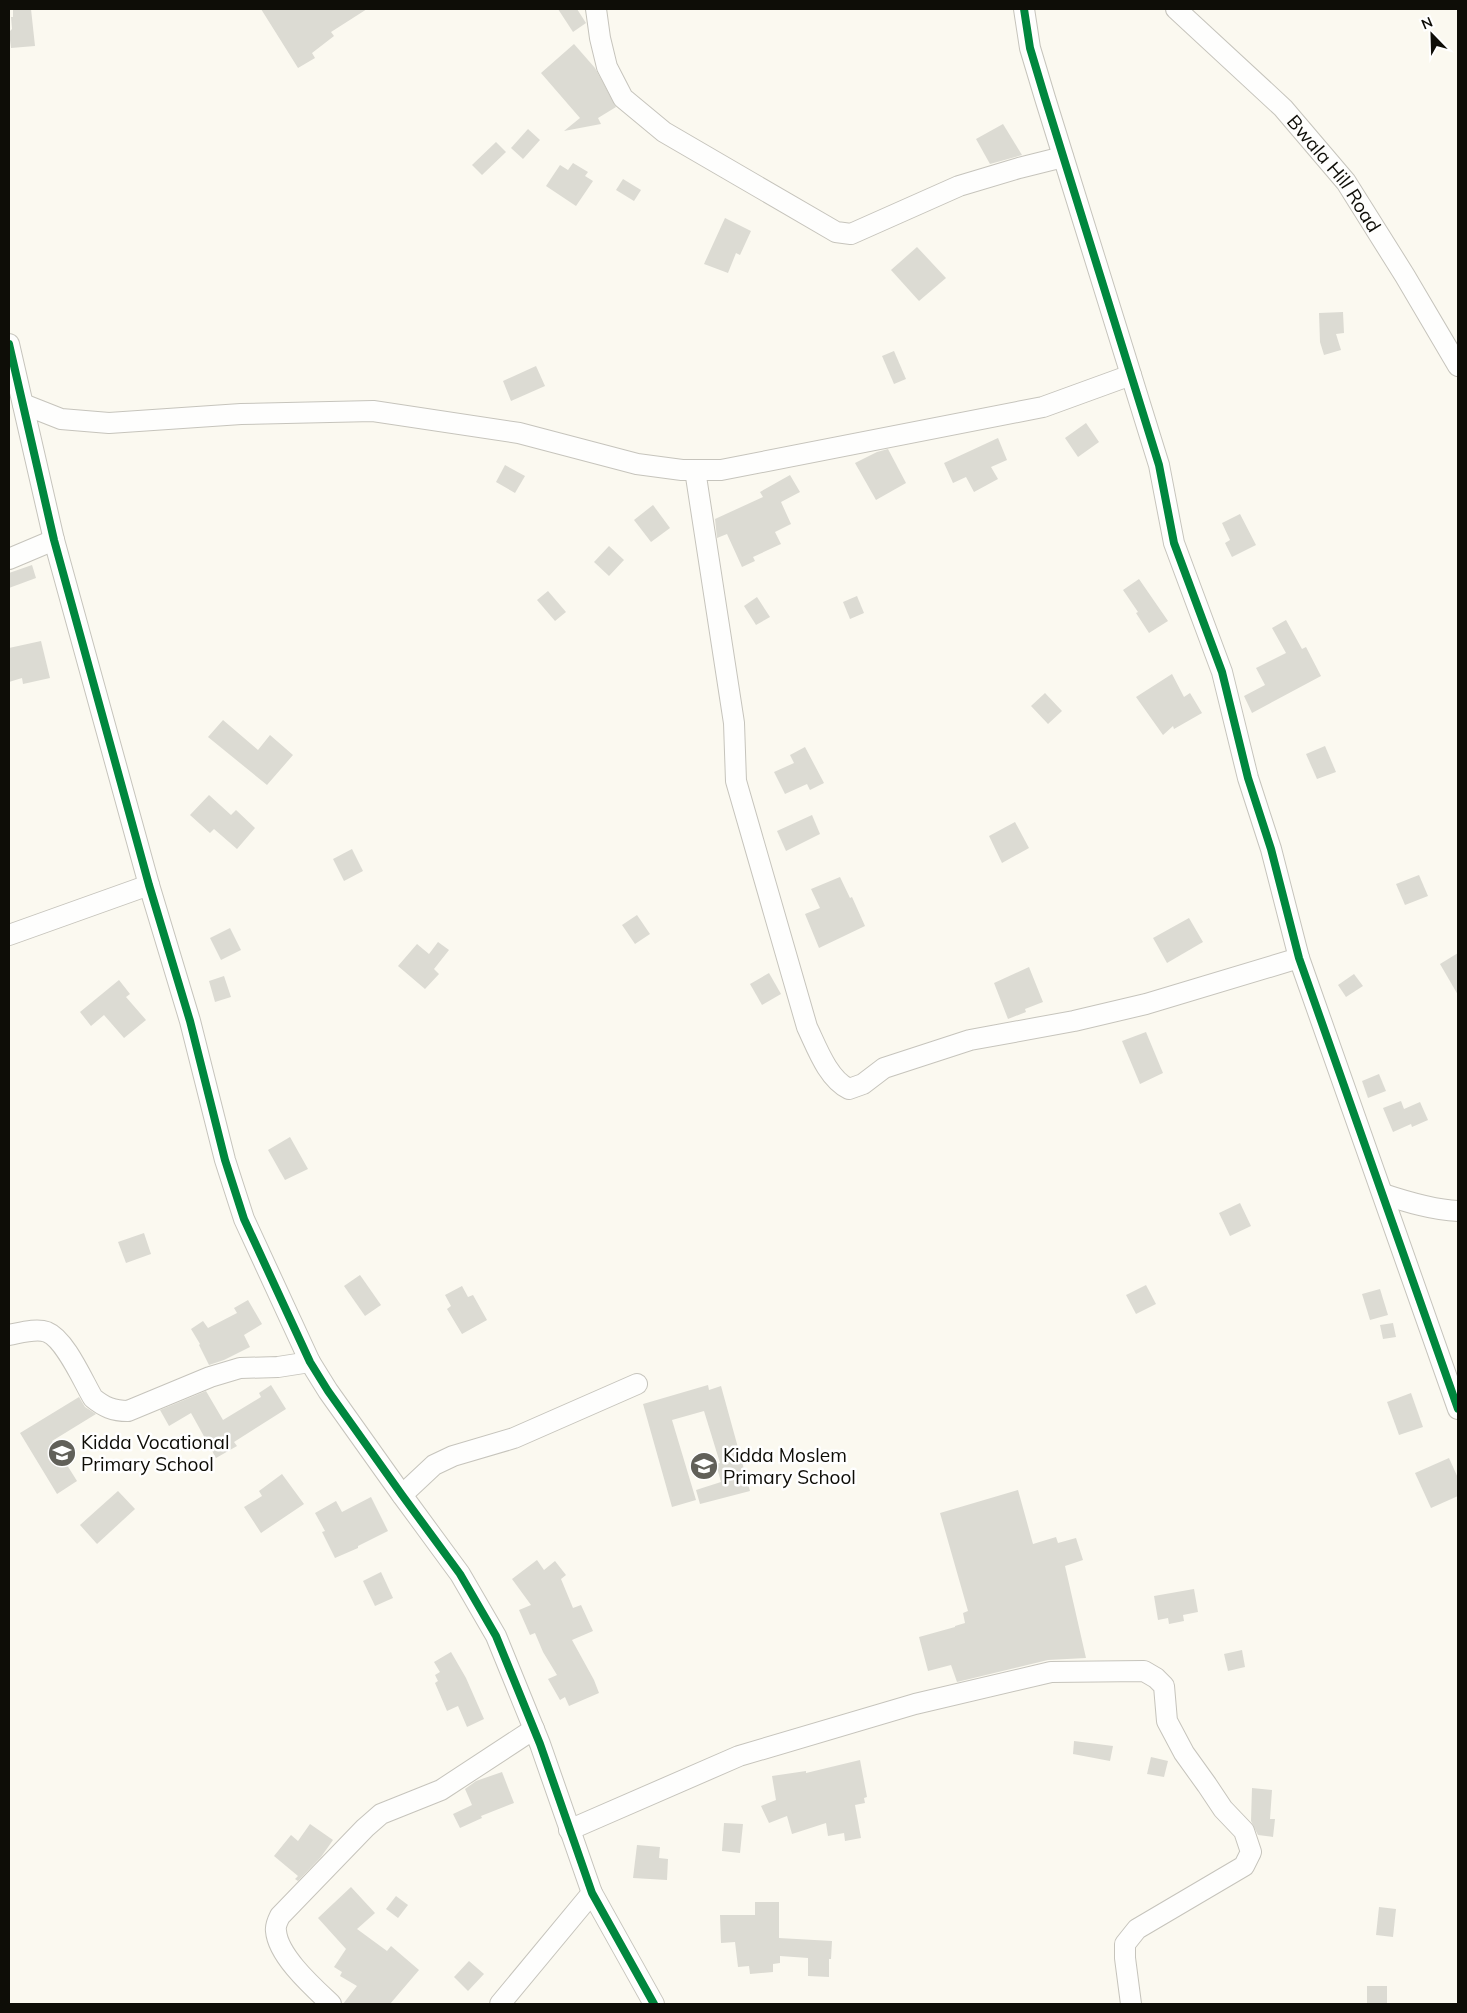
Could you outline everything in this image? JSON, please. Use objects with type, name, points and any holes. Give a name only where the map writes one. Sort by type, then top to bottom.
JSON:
[{"type":"street","points":[[596,9],[607,67],[623,98],[664,132],[836,232],[851,234],[960,186],[1018,168],[1063,158]]},
{"type":"street","points":[[1024,9],[1030,48],[1159,465],[1174,543],[1222,672],[1248,778],[1271,849],[1300,958],[1458,1409]]},
{"type":"street","name":"Bwala Hill Road","points":[[1176,9],[1283,108],[1346,182],[1405,276],[1458,366]]},
{"type":"street","points":[[9,344],[54,540],[149,884],[190,1021],[225,1160],[244,1219],[310,1362],[328,1391],[460,1574],[496,1636],[534,1728],[568,1830],[592,1893],[654,2004]]},
{"type":"street","points":[[23,404],[61,418],[109,423],[241,414],[372,411],[519,433],[637,464],[682,470],[721,470],[1043,407],[1131,375]]},
{"type":"street","points":[[695,470],[734,723],[736,781],[807,1027],[822,1059],[840,1085],[849,1089],[863,1084],[884,1068],[970,1040],[1074,1021],[1146,1004],[1300,958]]},
{"type":"street","points":[[9,560],[54,540]]},
{"type":"street","points":[[9,935],[149,884]]},
{"type":"street","points":[[1383,1194],[1447,1211],[1458,1211]]},
{"type":"street","points":[[9,1335],[30,1331],[45,1331],[56,1337],[93,1398],[101,1405],[115,1411],[128,1411],[210,1377],[240,1368],[278,1367],[310,1362]]},
{"type":"street","points":[[402,1495],[434,1466],[453,1456],[514,1438],[636,1384]]},
{"type":"street","points":[[568,1830],[740,1756],[914,1704],[1051,1672],[1144,1670],[1164,1686],[1167,1721],[1184,1753],[1223,1809],[1244,1831],[1251,1852],[1244,1866],[1137,1930],[1125,1944],[1131,2004]]},
{"type":"street","points":[[331,2004],[292,1965],[283,1950],[276,1930],[280,1916],[365,1828],[381,1814],[441,1790],[534,1728]]},
{"type":"street","points":[[500,2004],[592,1893]]},
{"type":"building","points":[[13,9],[31,9],[35,46],[11,48],[9,32],[12,29],[11,17],[13,17]]},
{"type":"building","points":[[261,9],[367,9],[331,32],[334,36],[312,53],[315,58],[298,68]]},
{"type":"building","points":[[558,9],[577,9],[586,23],[573,32]]},
{"type":"building","points":[[574,44],[595,68],[616,107],[598,118],[601,124],[564,131],[580,118],[541,73]]},
{"type":"building","points":[[1003,124],[1022,155],[990,164],[976,139]]},
{"type":"building","points":[[528,129],[540,140],[523,159],[511,148]]},
{"type":"building","points":[[496,142],[506,152],[482,175],[472,165]]},
{"type":"building","points":[[573,163],[588,172],[585,176],[593,181],[576,206],[546,186],[560,165],[568,170]]},
{"type":"building","points":[[623,179],[641,190],[634,201],[616,190]]},
{"type":"building","points":[[725,218],[751,231],[740,255],[736,253],[728,273],[704,264]]},
{"type":"building","points":[[917,247],[946,278],[919,301],[891,270]]},
{"type":"building","points":[[1343,312],[1344,333],[1336,334],[1341,350],[1324,355],[1320,342],[1319,313]]},
{"type":"building","points":[[894,351],[906,379],[894,384],[882,356]]},
{"type":"building","points":[[536,366],[545,386],[511,401],[503,381]]},
{"type":"building","points":[[1086,423],[1099,442],[1078,457],[1065,438]]},
{"type":"building","points":[[998,438],[1007,460],[991,467],[998,479],[974,492],[966,477],[953,483],[944,463]]},
{"type":"building","points":[[888,449],[906,483],[876,500],[855,463],[877,452]]},
{"type":"building","points":[[505,465],[525,476],[515,493],[496,482]]},
{"type":"building","points":[[790,475],[800,492],[781,502],[791,524],[775,532],[781,544],[753,557],[755,561],[742,567],[727,534],[717,538],[715,519],[763,497],[760,492]]},
{"type":"building","points":[[653,505],[670,528],[651,542],[634,520]]},
{"type":"building","points":[[1240,514],[1256,545],[1232,557],[1225,543],[1230,540],[1222,523]]},
{"type":"building","points":[[609,546],[624,560],[609,576],[594,562]]},
{"type":"building","points":[[32,565],[36,578],[9,588],[9,573]]},
{"type":"building","points":[[1139,579],[1168,621],[1149,633],[1123,590]]},
{"type":"building","points":[[548,591],[566,612],[555,621],[537,600]]},
{"type":"building","points":[[857,596],[864,613],[850,619],[843,602]]},
{"type":"building","points":[[757,597],[770,617],[756,625],[744,606]]},
{"type":"building","points":[[1286,620],[1302,649],[1306,647],[1321,676],[1252,713],[1244,696],[1265,685],[1256,668],[1286,653],[1272,628]]},
{"type":"building","points":[[41,641],[50,678],[23,684],[22,678],[9,682],[9,648]]},
{"type":"building","points":[[1172,674],[1184,697],[1190,693],[1202,713],[1174,729],[1173,726],[1163,735],[1136,697]]},
{"type":"building","points":[[1045,693],[1062,711],[1048,724],[1031,706]]},
{"type":"building","points":[[223,720],[258,750],[270,735],[293,755],[267,785],[208,737]]},
{"type":"building","points":[[1325,746],[1336,772],[1317,779],[1306,754]]},
{"type":"building","points":[[805,747],[824,783],[810,790],[807,784],[785,794],[774,772],[794,763],[790,755]]},
{"type":"building","points":[[209,795],[231,815],[236,810],[255,828],[237,849],[214,829],[210,833],[190,815]]},
{"type":"building","points":[[812,815],[820,834],[786,851],[777,831]]},
{"type":"building","points":[[1015,822],[1029,848],[1002,863],[989,836]]},
{"type":"building","points":[[352,849],[363,871],[344,881],[333,859]]},
{"type":"building","points":[[1419,875],[1428,896],[1405,905],[1396,884]]},
{"type":"building","points":[[840,877],[850,898],[852,897],[865,926],[819,948],[805,914],[820,908],[811,889]]},
{"type":"building","points":[[637,915],[650,934],[635,944],[622,925]]},
{"type":"building","points":[[1189,918],[1203,942],[1167,963],[1153,938]]},
{"type":"building","points":[[230,928],[241,950],[221,960],[210,938]]},
{"type":"building","points":[[438,942],[449,950],[434,969],[439,974],[425,989],[398,966],[417,944],[429,954]]},
{"type":"building","points":[[1458,953],[1458,995],[1440,964]]},
{"type":"building","points":[[1029,967],[1043,1002],[1025,1009],[1026,1012],[1008,1019],[994,983]]},
{"type":"building","points":[[769,973],[781,994],[762,1005],[750,984]]},
{"type":"building","points":[[1354,974],[1363,986],[1346,997],[1338,985]]},
{"type":"building","points":[[224,976],[231,997],[215,1002],[209,981]]},
{"type":"building","points":[[119,980],[130,994],[126,997],[146,1020],[124,1038],[104,1015],[91,1026],[80,1012]]},
{"type":"building","points":[[1146,1032],[1163,1073],[1140,1084],[1122,1041]]},
{"type":"building","points":[[1379,1074],[1386,1091],[1368,1098],[1362,1081]]},
{"type":"building","points":[[1401,1101],[1404,1109],[1420,1102],[1428,1120],[1412,1127],[1411,1124],[1393,1132],[1383,1108]]},
{"type":"building","points":[[290,1137],[308,1169],[285,1180],[268,1150]]},
{"type":"building","points":[[1240,1203],[1251,1226],[1230,1236],[1219,1213]]},
{"type":"building","points":[[144,1233],[151,1254],[126,1263],[118,1242]]},
{"type":"building","points":[[360,1275],[381,1305],[365,1316],[344,1286]]},
{"type":"building","points":[[1146,1285],[1156,1304],[1136,1314],[1126,1295]]},
{"type":"building","points":[[462,1286],[468,1297],[473,1295],[487,1320],[462,1334],[447,1309],[451,1306],[445,1295]]},
{"type":"building","points":[[1380,1289],[1388,1315],[1370,1320],[1362,1294]]},
{"type":"building","points":[[248,1300],[262,1324],[244,1335],[250,1347],[209,1365],[191,1329],[203,1321],[208,1328],[237,1313],[234,1308]]},
{"type":"building","points":[[1393,1323],[1396,1337],[1383,1339],[1380,1325]]},
{"type":"building","points":[[271,1385],[286,1409],[234,1442],[237,1446],[216,1458],[191,1413],[169,1426],[160,1410],[206,1391],[223,1420],[261,1397],[259,1393]]},
{"type":"building","points":[[708,1385],[709,1390],[721,1386],[750,1491],[700,1504],[696,1490],[721,1482],[716,1464],[720,1463],[704,1411],[672,1420],[696,1500],[672,1507],[643,1404]]},
{"type":"building","points":[[1411,1393],[1423,1427],[1399,1435],[1387,1402]]},
{"type":"building","points":[[79,1397],[85,1407],[96,1414],[52,1441],[77,1481],[57,1494],[20,1433]]},
{"type":"building","points":[[1449,1458],[1458,1478],[1458,1496],[1431,1508],[1415,1473]]},
{"type":"building","points":[[282,1474],[304,1504],[261,1533],[244,1507],[262,1496],[259,1491]]},
{"type":"building","points":[[1018,1490],[1033,1544],[1056,1537],[1058,1543],[1076,1538],[1083,1560],[1065,1566],[1086,1658],[1048,1660],[957,1682],[951,1665],[928,1671],[919,1637],[965,1623],[963,1613],[968,1611],[940,1513]]},
{"type":"building","points":[[118,1491],[135,1509],[97,1544],[80,1525]]},
{"type":"building","points":[[371,1497],[388,1531],[358,1546],[358,1548],[335,1558],[322,1532],[325,1531],[315,1513],[336,1501],[342,1512]]},
{"type":"building","points":[[537,1560],[544,1570],[555,1561],[566,1575],[561,1579],[573,1608],[581,1605],[593,1631],[572,1640],[599,1693],[569,1706],[565,1697],[560,1700],[548,1679],[557,1675],[543,1652],[535,1633],[530,1635],[519,1610],[531,1605],[512,1579]]},
{"type":"building","points":[[381,1572],[393,1598],[375,1606],[363,1581]]},
{"type":"building","points":[[1194,1589],[1198,1612],[1183,1615],[1184,1621],[1169,1624],[1168,1618],[1158,1620],[1154,1596]]},
{"type":"building","points":[[1242,1650],[1245,1667],[1228,1671],[1224,1654]]},
{"type":"building","points":[[451,1652],[466,1678],[484,1719],[467,1727],[458,1706],[447,1711],[435,1683],[438,1681],[435,1675],[440,1672],[434,1662]]},
{"type":"building","points":[[1074,1741],[1113,1746],[1110,1761],[1073,1754]]},
{"type":"building","points":[[1151,1757],[1168,1761],[1164,1777],[1147,1774]]},
{"type":"building","points":[[860,1760],[867,1797],[864,1798],[865,1803],[855,1805],[861,1838],[845,1841],[844,1833],[828,1836],[826,1823],[792,1834],[787,1816],[769,1823],[761,1806],[776,1800],[772,1776],[806,1771],[806,1773]]},
{"type":"building","points":[[502,1772],[514,1803],[481,1816],[482,1818],[460,1828],[453,1814],[472,1805],[465,1789],[476,1781]]},
{"type":"building","points":[[1252,1788],[1272,1790],[1270,1819],[1275,1819],[1273,1837],[1258,1835],[1251,1821]]},
{"type":"building","points":[[724,1823],[743,1824],[740,1853],[722,1851]]},
{"type":"building","points":[[310,1824],[333,1840],[321,1857],[298,1881],[295,1879],[298,1876],[274,1856],[291,1835],[298,1841]]},
{"type":"building","points":[[637,1845],[660,1847],[659,1858],[668,1859],[667,1880],[633,1878]]},
{"type":"building","points":[[351,1887],[375,1913],[357,1929],[387,1951],[391,1946],[419,1970],[390,2004],[343,2004],[357,1986],[340,1976],[342,1972],[334,1967],[346,1949],[318,1918]]},
{"type":"building","points":[[396,1896],[408,1905],[398,1918],[386,1909]]},
{"type":"building","points":[[755,1902],[779,1902],[779,1938],[832,1941],[829,1977],[808,1976],[808,1958],[780,1956],[780,1963],[773,1964],[773,1972],[750,1974],[749,1966],[738,1967],[735,1942],[721,1943],[720,1915],[755,1915]]},
{"type":"building","points":[[1379,1907],[1396,1909],[1393,1937],[1376,1935]]},
{"type":"building","points":[[469,1961],[484,1974],[468,1991],[454,1977]]},
{"type":"building","points":[[1367,1986],[1387,1986],[1387,2004],[1367,2004]]},
{"type":"cycle path","points":[[1024,9],[1030,48],[1159,465],[1174,543],[1222,672],[1248,778],[1271,849],[1299,958],[1458,1409]]},
{"type":"cycle path","points":[[9,344],[54,540],[149,885],[190,1021],[225,1160],[244,1219],[310,1362],[328,1391],[460,1574],[496,1636],[540,1744],[592,1893],[654,2004]]},
{"type":"place","name":"Kidda Vocational Primary School","points":[[62,1453]]},
{"type":"place","name":"Kidda Moslem Primary School","points":[[704,1466]]}]
